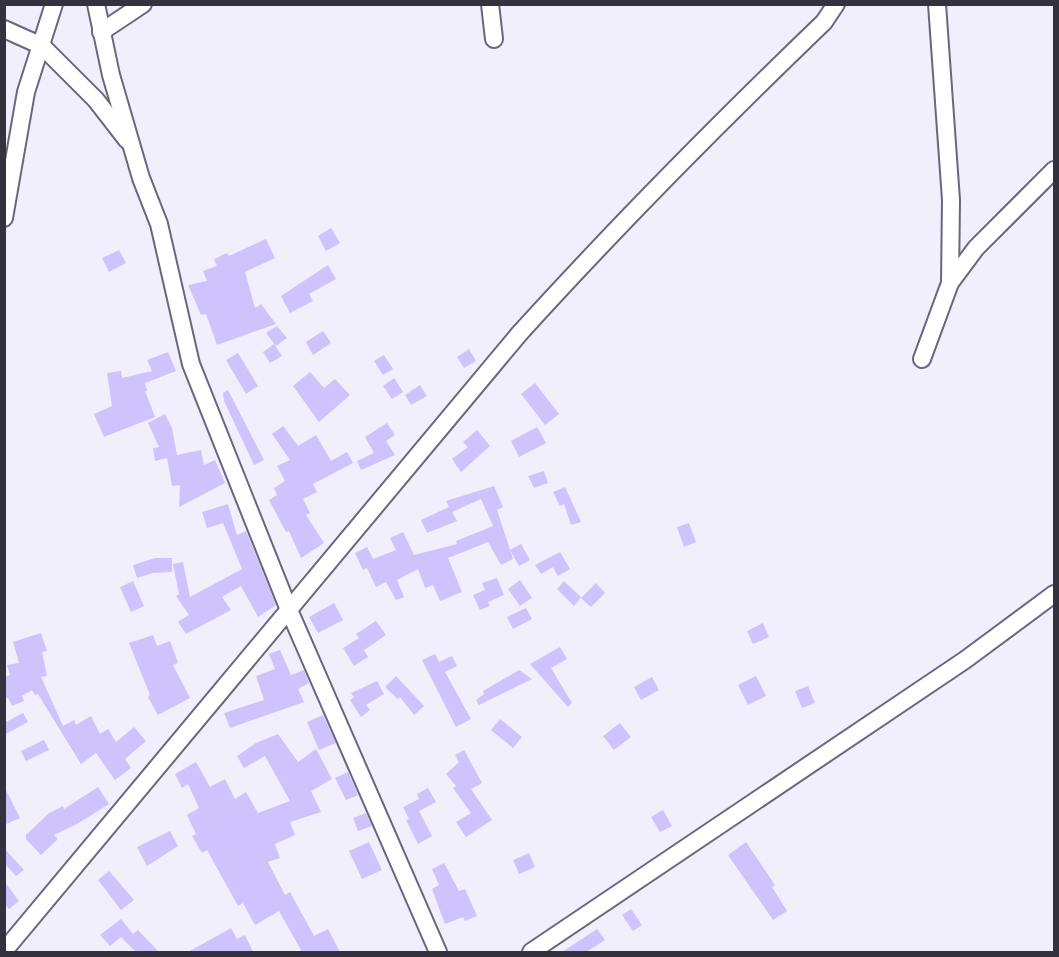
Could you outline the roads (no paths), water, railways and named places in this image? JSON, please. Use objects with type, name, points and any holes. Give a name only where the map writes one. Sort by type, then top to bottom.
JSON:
[{"type":"street","points":[[4,218],[26,92],[54,4]]},
{"type":"street","points":[[96,4],[101,32],[141,178],[159,224],[191,364],[289,610],[438,952]]},
{"type":"street","points":[[101,32],[143,4]]},
{"type":"street","points":[[490,4],[494,39]]},
{"type":"street","points":[[4,951],[527,325],[588,258],[720,122],[824,22],[836,4]]},
{"type":"street","points":[[937,4],[951,200],[950,283]]},
{"type":"street","points":[[4,29],[42,46],[96,100],[133,148]]},
{"type":"street","points":[[922,359],[950,283],[976,248],[1054,170]]},
{"type":"street","points":[[531,952],[965,660],[1054,594]]}]
